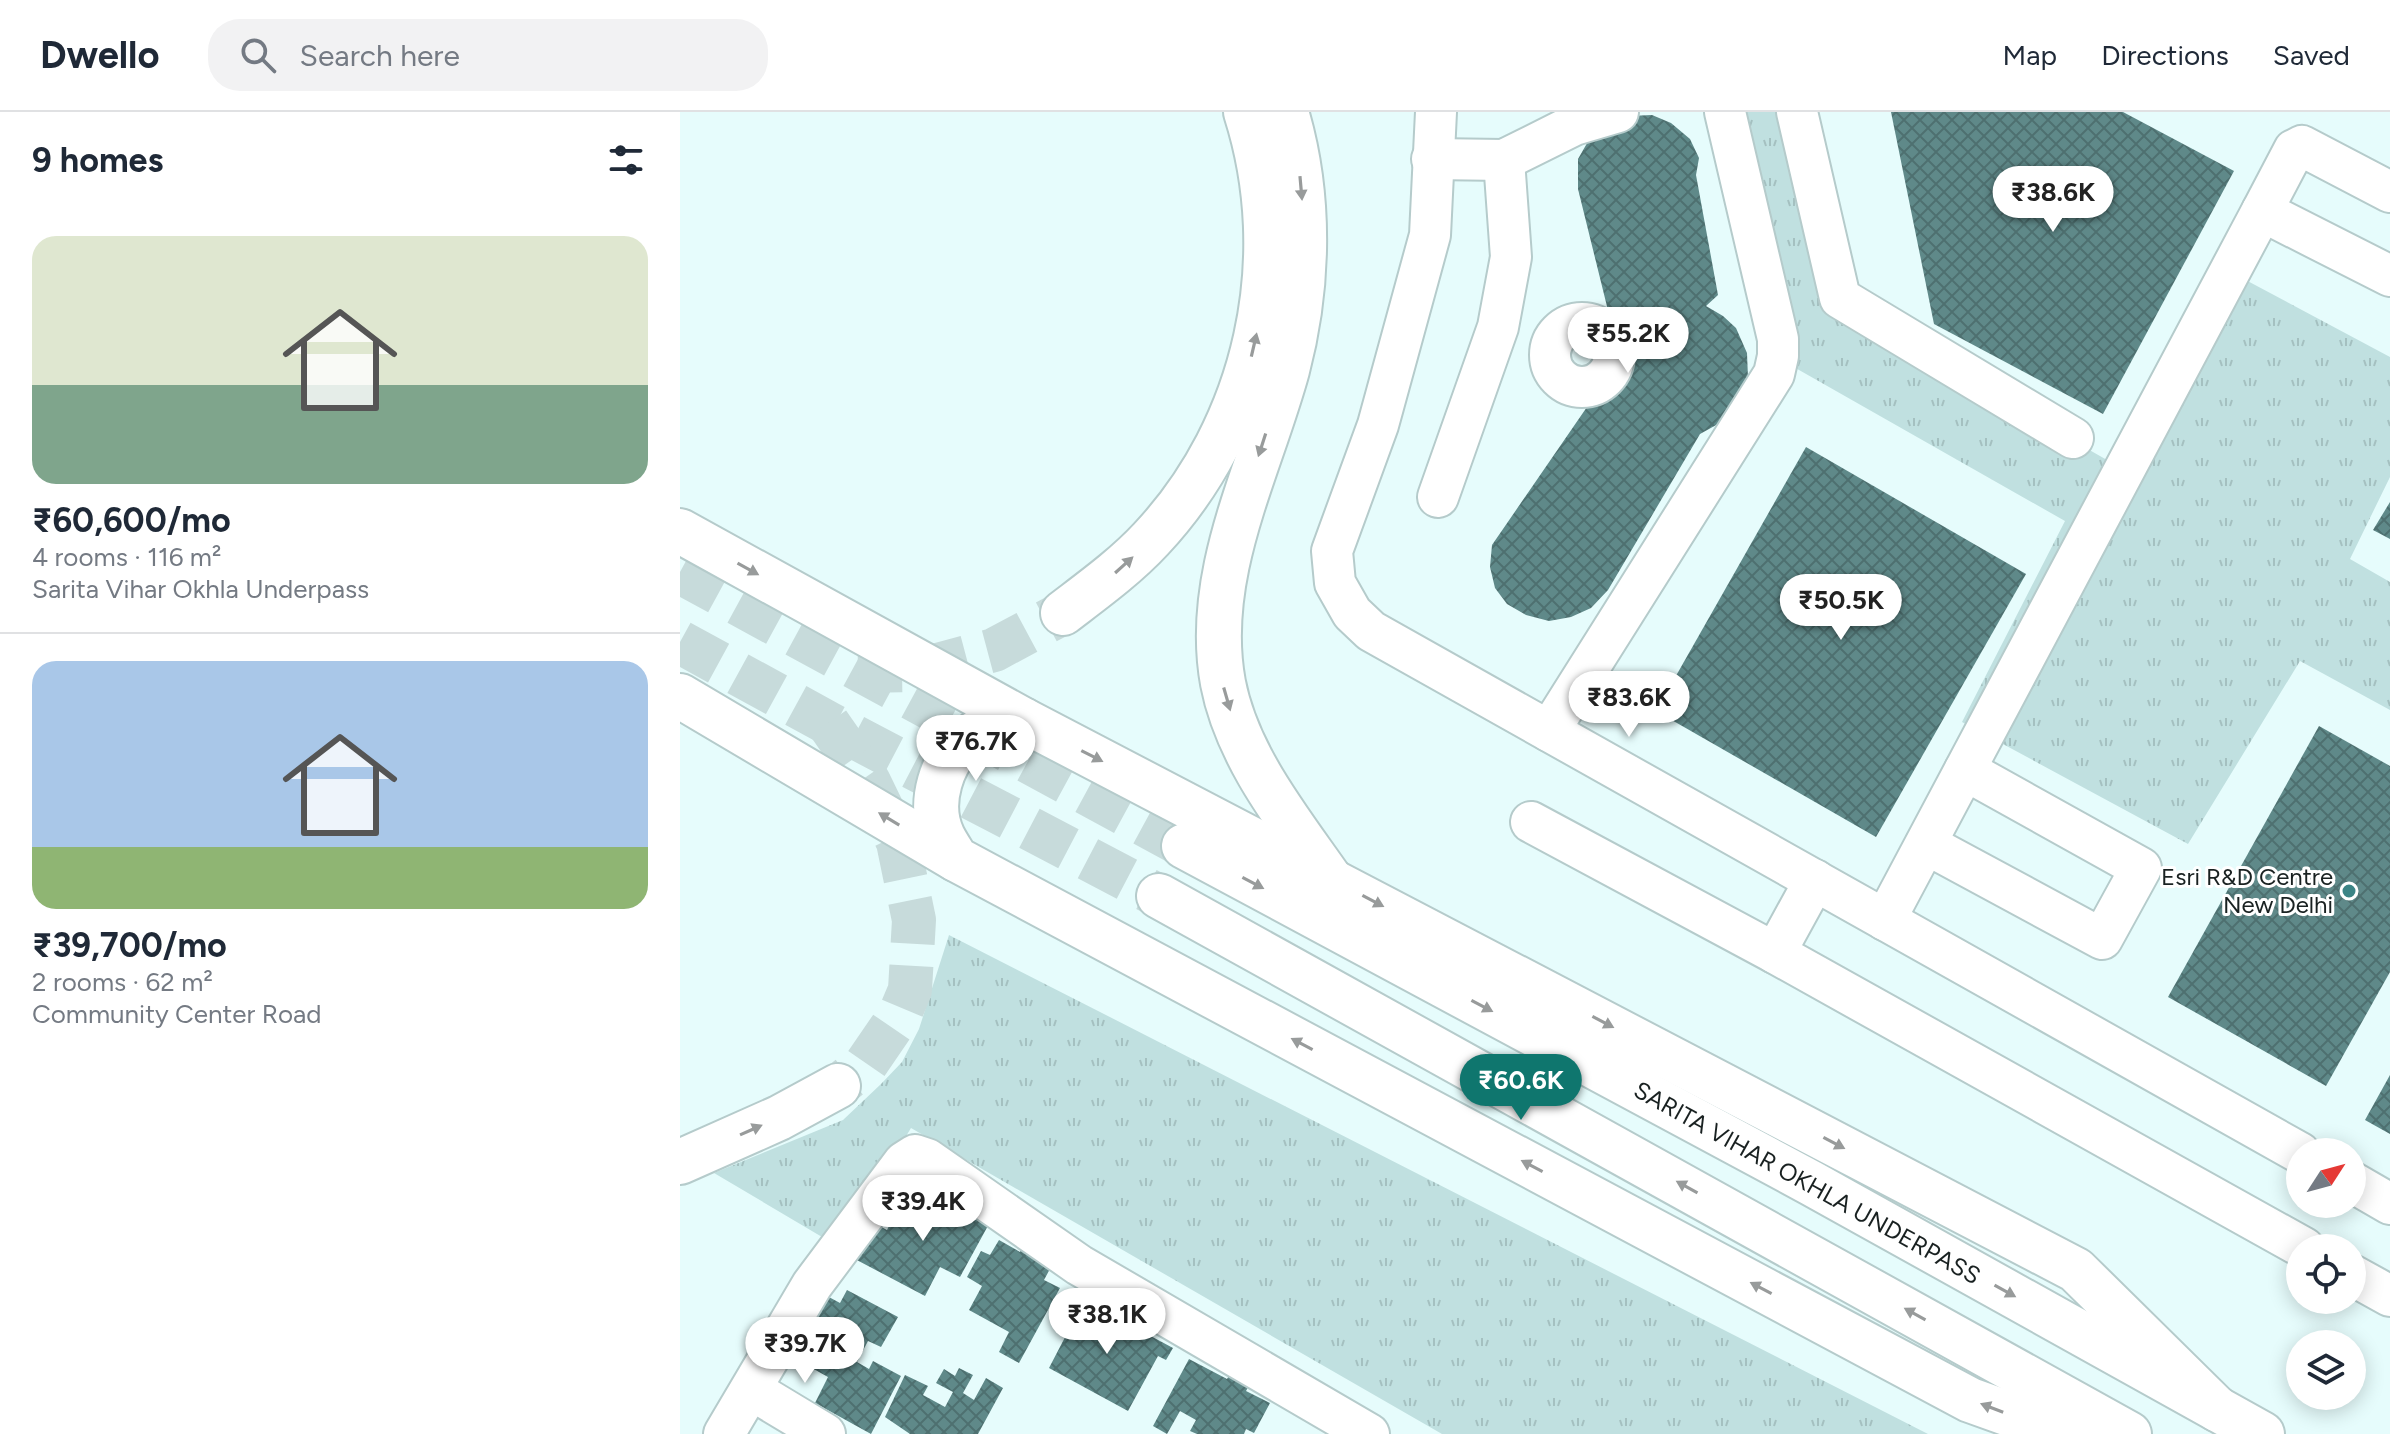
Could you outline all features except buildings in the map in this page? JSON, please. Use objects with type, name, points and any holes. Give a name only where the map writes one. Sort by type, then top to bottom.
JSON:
[{"type":"main road","points":[[1063,613],[1121,568],[1180,505],[1211,456],[1241,391],[1254,350],[1266,264],[1262,177],[1246,112]]},
{"type":"main road","points":[[1286,112],[1300,176],[1304,225],[1298,323],[1286,371],[1239,516],[1226,570],[1218,626],[1223,683],[1234,720],[1275,800],[1330,879]]},
{"type":"main road","points":[[680,531],[1023,720],[2076,1270],[2217,1409]]},
{"type":"main road","points":[[680,696],[956,859],[1970,1400],[2053,1432]]},
{"type":"main road","points":[[956,859],[942,835],[936,808],[939,781],[951,756],[971,736],[996,724],[1023,720]]},
{"type":"main road","name":"SARITA VIHAR OKHLA UNDERPASS","points":[[1184,846],[1825,1191],[2262,1434]]},
{"type":"main road","points":[[1159,896],[2129,1434]]},
{"type":"main road","points":[[680,1162],[779,1118],[838,1086]]},
{"type":"street","points":[[1436,112],[1430,235],[1378,425],[1332,551],[1335,583],[1352,613],[1371,631],[2286,1145]]},
{"type":"street","points":[[1432,159],[1504,160],[1574,125],[1618,112]]},
{"type":"street","points":[[1549,731],[1774,374],[1778,339],[1725,112]]},
{"type":"street","points":[[1797,112],[1840,298],[2073,438]]},
{"type":"street","points":[[1885,920],[2294,150],[2302,146],[2390,192]]},
{"type":"street","points":[[1438,497],[1498,327],[1511,257],[1504,160]]},
{"type":"street","points":[[2262,211],[2390,276]]},
{"type":"street","points":[[1498,327],[1551,342]]},
{"type":"street","points":[[1926,844],[2102,939],[2141,868],[1965,770]]},
{"type":"street","points":[[1531,822],[1775,953],[2286,1238]]},
{"type":"street","points":[[1775,953],[1815,880]]},
{"type":"street","points":[[724,1434],[812,1285],[904,1162],[915,1155],[927,1159],[1079,1265],[1369,1434]]},
{"type":"street","points":[[2366,1190],[2390,1204]]},
{"type":"street","points":[[2366,1283],[2390,1296]]},
{"type":"street","points":[[752,1390],[825,1434]]},
{"type":"green space","points":[[1739,112],[1816,112],[1859,319],[2114,464],[2225,269],[2390,357],[2390,477],[2350,559],[2390,582],[2390,710],[2300,661],[2188,844],[1962,722],[2065,521],[1792,366]]},
{"type":"green space","points":[[949,935],[1928,1434],[1442,1434],[911,1128],[839,1247],[714,1173],[843,1120],[881,1084],[902,1062],[919,1029]]},
{"type":"tunnel","points":[[680,572],[1184,846]]},
{"type":"tunnel","points":[[858,671],[919,670],[994,650],[1063,613]]},
{"type":"tunnel","points":[[680,642],[1159,896]]},
{"type":"tunnel","points":[[828,723],[869,782],[898,842],[914,920],[910,990],[899,1016],[866,1064],[838,1086]]},
{"type":"place","name":"Esri R&D Centre New Delhi","points":[[2349,891]]}]
